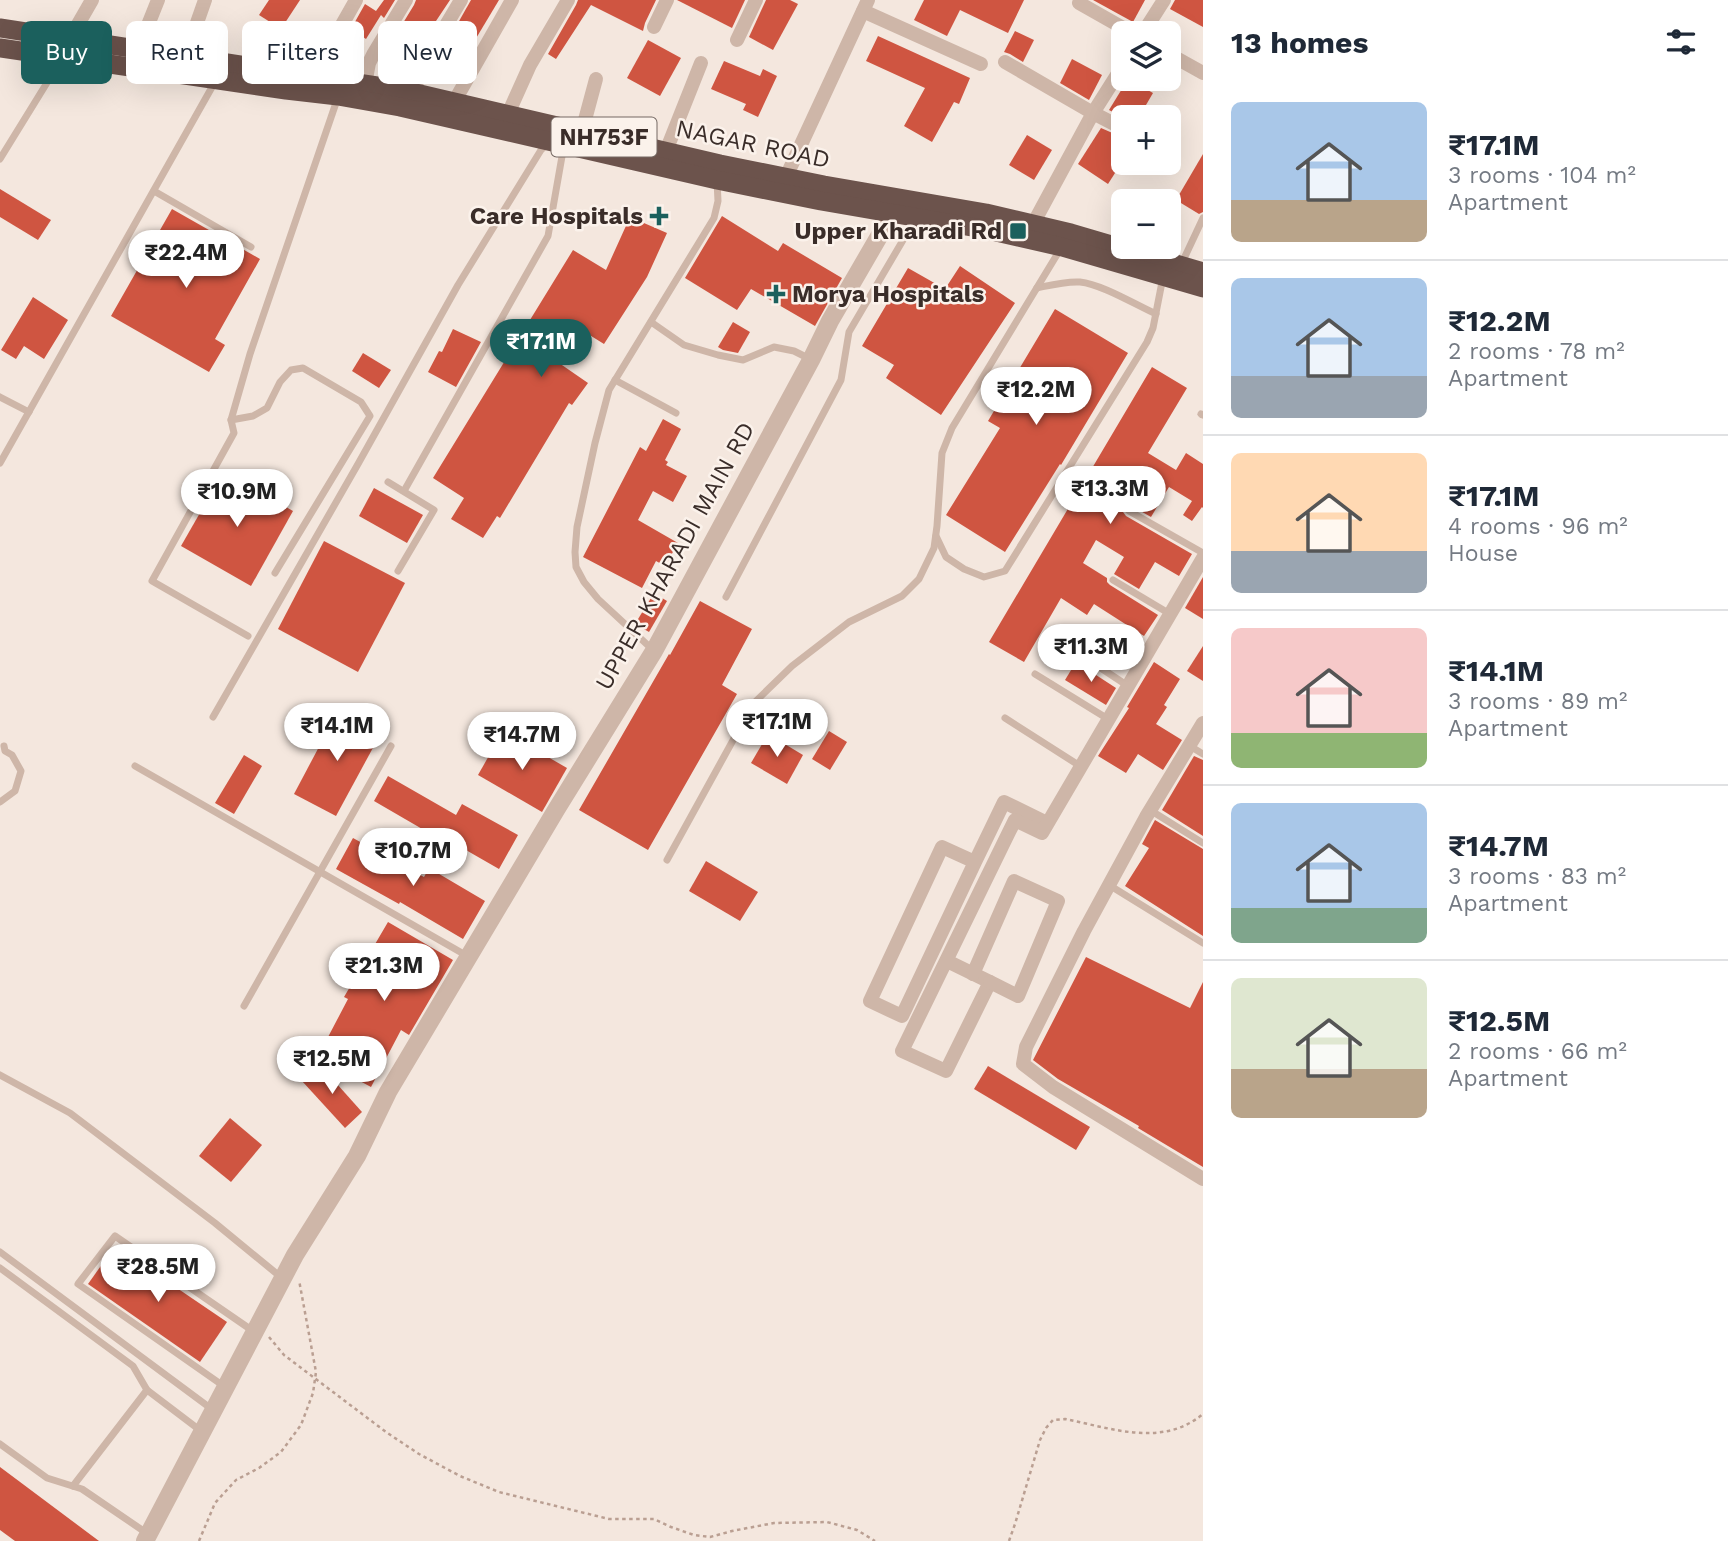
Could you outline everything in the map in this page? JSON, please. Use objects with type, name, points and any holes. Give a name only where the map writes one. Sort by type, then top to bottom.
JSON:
[{"type":"highway","name":"NAGAR ROAD","points":[[0,28],[21,34]]},
{"type":"highway","name":"NAGAR ROAD","points":[[0,48],[21,48]]},
{"type":"highway","name":"NAGAR ROAD","points":[[297,84],[338,96],[400,107],[717,180],[983,229],[1062,247],[1203,288]]},
{"type":"highway","name":"NAGAR ROAD","points":[[365,84],[786,177],[986,213],[1203,272]]},
{"type":"street","points":[[81,21],[92,0]]},
{"type":"street","points":[[150,21],[158,0]]},
{"type":"street","points":[[198,21],[205,0]]},
{"type":"street","points":[[344,21],[356,0]]},
{"type":"street","points":[[365,84],[374,52],[406,0]]},
{"type":"street","points":[[415,93],[423,64],[461,0]]},
{"type":"street","points":[[454,102],[512,0]]},
{"type":"street","points":[[508,114],[530,65],[568,0]]},
{"type":"street","points":[[654,27],[667,0]]},
{"type":"street","points":[[737,40],[757,0]]},
{"type":"street","points":[[1151,21],[1164,0]]},
{"type":"street","points":[[1079,3],[1111,21]]},
{"type":"street","points":[[786,177],[866,5],[981,64]]},
{"type":"street","points":[[1181,61],[1203,73]]},
{"type":"street","points":[[1005,62],[1111,122]]},
{"type":"street","points":[[666,151],[701,63]]},
{"type":"street","points":[[582,131],[596,79]]},
{"type":"street","points":[[1033,224],[1111,85]]},
{"type":"street","name":"UPPER KHARADI MAIN RD","points":[[147,1538],[295,1255],[357,1156],[388,1092],[654,651],[830,321],[892,214]]},
{"type":"street","points":[[990,982],[946,1071],[902,1051],[1015,820],[1042,833],[1203,555]]},
{"type":"street","points":[[1203,723],[1150,810],[1084,931],[1026,1047],[1023,1064],[1053,1087],[1203,1180]]},
{"type":"street","points":[[975,862],[942,847],[870,1001],[902,1016],[1004,802],[1047,823]]},
{"type":"street","points":[[947,961],[973,974],[990,982],[1018,996],[1058,901],[1014,881],[973,974]]},
{"type":"lane","points":[[0,159],[45,84]]},
{"type":"lane","points":[[0,463],[215,84]]},
{"type":"lane","points":[[248,636],[152,581],[234,433],[231,420],[250,354],[338,96]]},
{"type":"lane","points":[[213,717],[458,285],[541,150],[556,143],[548,236],[404,491]]},
{"type":"lane","points":[[654,651],[598,599],[584,582],[576,567],[577,527],[609,390],[715,218],[718,201],[717,180]]},
{"type":"lane","points":[[154,191],[250,247]]},
{"type":"lane","points":[[726,597],[841,380],[849,332],[916,218]]},
{"type":"lane","points":[[1181,265],[1203,218]]},
{"type":"lane","points":[[667,860],[753,704],[793,666],[849,622],[902,596],[919,579],[934,548],[942,453],[952,428],[1062,247]]},
{"type":"lane","points":[[936,536],[946,557],[964,569],[984,577],[1005,571],[1147,342],[1153,328],[1163,276]]},
{"type":"lane","points":[[1037,288],[1066,282],[1083,282],[1156,314]]},
{"type":"lane","points":[[651,322],[684,345],[718,355],[743,360],[774,347],[794,351],[811,360]]},
{"type":"lane","points":[[231,420],[253,416],[267,408],[279,382],[291,370],[303,368],[361,402],[370,416],[275,573]]},
{"type":"lane","points":[[615,380],[676,413]]},
{"type":"lane","points":[[0,397],[29,412]]},
{"type":"lane","points":[[388,482],[434,510],[398,571]]},
{"type":"lane","points":[[1129,511],[1203,555]]},
{"type":"lane","points":[[1113,580],[1170,614]]},
{"type":"lane","points":[[1072,649],[1128,686]]},
{"type":"lane","points":[[1035,674],[1108,719]]},
{"type":"lane","points":[[1005,718],[1080,766]]},
{"type":"lane","points":[[1189,745],[1203,754]]},
{"type":"lane","points":[[0,802],[15,791],[21,771],[4,746]]},
{"type":"lane","points":[[244,1006],[391,746]]},
{"type":"lane","points":[[135,766],[469,957]]},
{"type":"lane","points":[[1150,810],[1203,843]]},
{"type":"lane","points":[[1109,885],[1203,943]]},
{"type":"lane","points":[[0,1075],[70,1113],[215,1223],[282,1279]]},
{"type":"lane","points":[[225,1387],[78,1283],[115,1236],[256,1328]]},
{"type":"lane","points":[[0,1252],[213,1410]]},
{"type":"lane","points":[[0,1268],[133,1366],[146,1390],[202,1432]]},
{"type":"lane","points":[[73,1486],[146,1390]]},
{"type":"lane","points":[[0,1444],[47,1478],[82,1489],[147,1538]]},
{"type":"path","points":[[199,1541],[215,1503],[236,1480],[281,1452],[301,1425],[313,1393],[316,1372],[295,1255]]},
{"type":"path","points":[[256,1328],[284,1355],[386,1432],[460,1476],[499,1492],[609,1519],[654,1519],[694,1535],[710,1537],[775,1523],[827,1522],[857,1530],[875,1541]]},
{"type":"path","points":[[1009,1541],[1040,1440],[1053,1420],[1065,1419],[1142,1434],[1162,1433],[1203,1414]]},
{"type":"building","points":[[269,0],[300,0],[286,21],[268,21],[259,15]]},
{"type":"building","points":[[384,0],[395,0],[384,18],[381,15],[366,39],[364,21],[355,21],[365,4],[376,11]]},
{"type":"building","points":[[416,0],[450,0],[436,21],[404,21]]},
{"type":"building","points":[[471,0],[499,0],[477,37],[477,21],[459,21]]},
{"type":"building","points":[[578,0],[656,0],[643,31],[591,5],[556,59],[548,54]]},
{"type":"building","points":[[677,0],[745,0],[732,28]]},
{"type":"building","points":[[766,0],[790,0],[798,4],[773,50],[749,37]]},
{"type":"building","points":[[924,0],[1024,0],[1008,33],[960,10],[947,36],[914,20]]},
{"type":"building","points":[[1093,0],[1145,0],[1131,21]]},
{"type":"building","points":[[1175,0],[1203,0],[1203,27],[1170,9]]},
{"type":"building","points":[[1015,31],[1034,40],[1023,62],[1004,52]]},
{"type":"building","points":[[878,36],[970,78],[959,104],[954,102],[932,142],[904,126],[925,88],[866,61]]},
{"type":"building","points":[[648,40],[681,58],[660,96],[627,78]]},
{"type":"building","points":[[1072,59],[1102,75],[1089,100],[1060,83]]},
{"type":"building","points":[[724,61],[760,76],[763,69],[777,76],[758,117],[743,110],[746,104],[711,89]]},
{"type":"building","points":[[1121,91],[1153,93],[1146,105],[1112,105]]},
{"type":"building","points":[[1101,128],[1111,132],[1111,175],[1114,175],[1108,184],[1078,164]]},
{"type":"building","points":[[1027,135],[1052,150],[1034,180],[1009,165]]},
{"type":"building","points":[[1203,154],[1203,212],[1199,214],[1181,203],[1181,191]]},
{"type":"building","points":[[0,189],[51,220],[38,240],[0,217]]},
{"type":"building","points":[[172,209],[260,259],[215,339],[225,345],[209,372],[111,316]]},
{"type":"building","points":[[722,216],[778,251],[783,243],[842,278],[815,326],[751,289],[737,310],[685,278]]},
{"type":"building","points":[[630,217],[667,233],[647,277],[604,344],[567,321],[546,354],[588,383],[572,405],[569,403],[500,518],[497,516],[483,538],[451,519],[464,498],[433,478],[573,250],[606,270]]},
{"type":"building","points":[[960,266],[1015,303],[941,415],[886,378],[894,365],[862,346],[908,268],[945,289]]},
{"type":"building","points":[[33,297],[68,320],[44,359],[24,346],[16,359],[1,350]]},
{"type":"building","points":[[1055,309],[1128,353],[1005,552],[946,515],[1000,428],[988,421]]},
{"type":"building","points":[[733,322],[750,332],[738,353],[718,347]]},
{"type":"building","points":[[453,329],[481,342],[456,387],[428,372]]},
{"type":"building","points":[[363,353],[391,370],[379,388],[352,371]]},
{"type":"building","points":[[1152,367],[1187,388],[1148,453],[1176,470],[1186,453],[1203,464],[1203,508],[1192,521],[1183,515],[1192,501],[1169,487],[1151,517],[1130,505],[1125,506],[1123,512],[1192,554],[1179,576],[1155,562],[1139,589],[1114,574],[1124,557],[1096,540],[1083,563],[1107,578],[1110,585],[1158,615],[1144,636],[1094,604],[1087,615],[1061,598],[1024,662],[989,642]]},
{"type":"building","points":[[663,419],[681,429],[665,460],[668,462],[666,465],[687,476],[673,502],[653,491],[638,520],[678,543],[665,566],[656,561],[642,588],[583,557],[640,447],[646,451]]},
{"type":"building","points":[[224,471],[293,511],[251,586],[181,546]]},
{"type":"building","points":[[374,488],[423,515],[407,543],[359,516]]},
{"type":"building","points":[[324,541],[405,583],[358,672],[278,629]]},
{"type":"building","points":[[1203,577],[1203,619],[1185,608]]},
{"type":"building","points":[[654,593],[667,601],[649,632],[635,624]]},
{"type":"building","points":[[700,601],[752,629],[722,685],[737,694],[648,850],[579,810]]},
{"type":"building","points":[[1203,646],[1203,681],[1187,671]]},
{"type":"building","points":[[1076,662],[1116,688],[1106,705],[1065,680]]},
{"type":"building","points":[[1154,662],[1180,679],[1156,724],[1182,740],[1163,770],[1138,754],[1126,773],[1098,756]]},
{"type":"building","points":[[338,711],[381,733],[336,816],[294,794]]},
{"type":"building","points":[[503,731],[567,768],[542,812],[478,775]]},
{"type":"building","points":[[829,731],[847,742],[830,770],[812,759]]},
{"type":"building","points":[[768,734],[803,755],[787,784],[751,763]]},
{"type":"building","points":[[244,755],[262,766],[234,814],[215,803]]},
{"type":"building","points":[[1194,756],[1203,760],[1203,836],[1162,810]]},
{"type":"building","points":[[388,776],[456,815],[462,804],[518,835],[499,869],[374,801]]},
{"type":"building","points":[[1155,820],[1203,849],[1203,936],[1125,886],[1149,848],[1142,844]]},
{"type":"building","points":[[353,838],[424,877],[429,868],[485,901],[463,939],[336,869]]},
{"type":"building","points":[[706,861],[758,892],[740,921],[689,891]]},
{"type":"building","points":[[388,922],[453,960],[409,1035],[401,1030],[371,1087],[317,1058],[348,999],[344,997]]},
{"type":"building","points":[[1086,957],[1190,1008],[1203,982],[1203,1167],[1058,1079],[1033,1060]]},
{"type":"building","points":[[320,1065],[362,1112],[345,1128],[302,1081]]},
{"type":"building","points":[[988,1066],[1090,1127],[1076,1150],[974,1089]]},
{"type":"building","points":[[230,1118],[262,1145],[231,1182],[199,1156]]},
{"type":"building","points":[[115,1246],[227,1322],[200,1362],[88,1284]]},
{"type":"building","points":[[0,1467],[99,1541],[15,1541],[0,1530]]},
{"type":"place","name":"Care Hospitals","points":[[659,216]]},
{"type":"place","name":"Upper Kharadi Rd","points":[[1018,231]]},
{"type":"place","name":"Morya Hospitals","points":[[776,294]]}]
